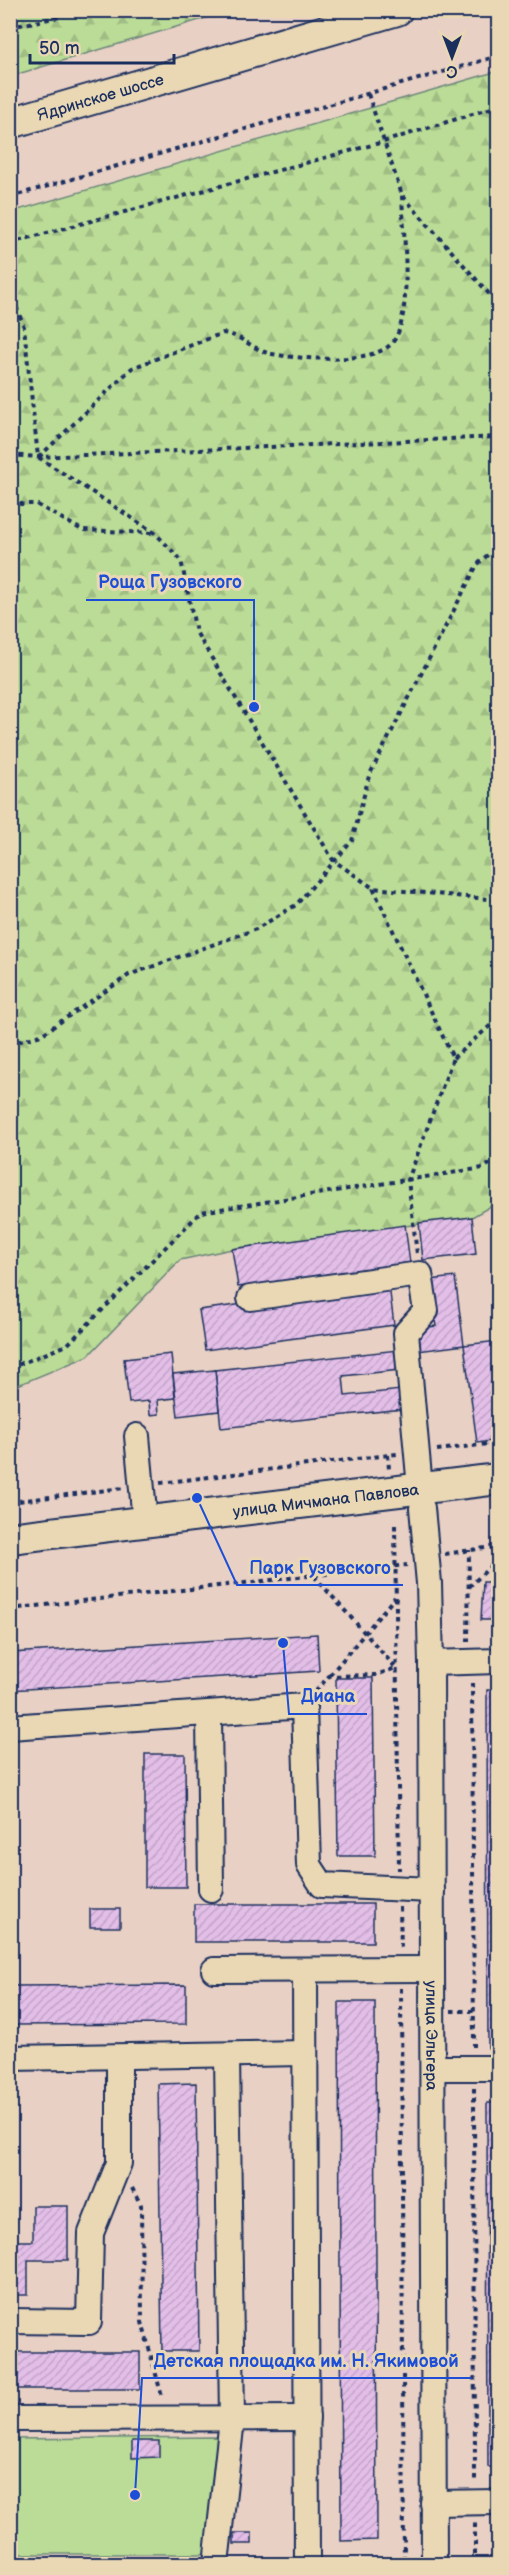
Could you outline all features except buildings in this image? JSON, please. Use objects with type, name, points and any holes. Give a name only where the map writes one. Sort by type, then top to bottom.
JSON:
[{"type":"main road","name":"Ядринское шоссе","points":[[10,123],[397,10]]},
{"type":"main road","name":"улица Мичмана Павлова","points":[[10,1558],[146,1532],[421,1498],[498,1479]]},
{"type":"main road","name":"улица Мичмана Павлова","points":[[421,1498],[498,1500]]},
{"type":"main road","name":"улица Мичмана Павлова","points":[[10,1538],[146,1532]]},
{"type":"street","points":[[250,1298],[420,1274]]},
{"type":"street","name":"улица Эльгера","points":[[420,1274],[426,1311],[406,1333],[429,1583],[431,1663],[434,2565]]},
{"type":"street","points":[[137,1436],[146,1532]]},
{"type":"street","points":[[431,1663],[498,1661]]},
{"type":"street","points":[[10,1727],[304,1706],[309,1865],[315,1875],[322,1885],[432,1890]]},
{"type":"street","points":[[209,1714],[211,1889]]},
{"type":"street","points":[[214,1970],[432,1969]]},
{"type":"street","points":[[304,1970],[307,2565]]},
{"type":"street","points":[[10,2058],[305,2054]]},
{"type":"street","points":[[216,2565],[232,2419],[227,2055]]},
{"type":"street","points":[[10,2321],[89,2322],[91,2233],[119,2163],[119,2058]]},
{"type":"street","points":[[433,2068],[498,2068]]},
{"type":"street","points":[[10,2419],[306,2418]]},
{"type":"street","points":[[433,2503],[498,2502]]},
{"type":"path","points":[[10,27],[59,17],[70,10]]},
{"type":"path","points":[[10,198],[498,56]]},
{"type":"path","points":[[38,457],[132,368],[223,333],[233,334],[262,352],[301,359],[370,355],[392,343],[406,310],[402,195],[368,94]]},
{"type":"path","points":[[10,243],[383,142],[498,106]]},
{"type":"path","points":[[402,195],[498,303]]},
{"type":"path","points":[[10,290],[24,327],[38,457]]},
{"type":"path","points":[[10,455],[38,457],[498,437]]},
{"type":"path","points":[[38,457],[155,533],[181,560],[196,633],[333,860],[373,888],[498,900]]},
{"type":"path","points":[[10,504],[36,504],[82,530],[155,533]]},
{"type":"path","points":[[10,1044],[41,1035],[129,975],[256,929],[296,905],[352,841],[369,776],[477,565],[498,545]]},
{"type":"path","points":[[373,888],[453,1058]]},
{"type":"path","points":[[420,1274],[408,1180],[453,1058],[498,1019]]},
{"type":"path","points":[[10,1368],[67,1345],[201,1212],[483,1167],[498,1159]]},
{"type":"path","points":[[434,1450],[498,1443]]},
{"type":"path","points":[[159,1484],[406,1453]]},
{"type":"path","points":[[10,1502],[132,1487]]},
{"type":"path","points":[[395,1526],[400,1882]]},
{"type":"path","points":[[439,1555],[498,1546]]},
{"type":"path","points":[[468,1550],[468,1653]]},
{"type":"path","points":[[468,1588],[498,1559]]},
{"type":"path","points":[[10,1609],[395,1568]]},
{"type":"path","points":[[314,1576],[396,1668]]},
{"type":"path","points":[[304,1706],[395,1596]]},
{"type":"path","points":[[329,1676],[376,1675],[396,1668]]},
{"type":"path","points":[[472,1679],[474,2049]]},
{"type":"path","points":[[400,1897],[401,1962]]},
{"type":"path","points":[[401,1982],[404,2565]]},
{"type":"path","points":[[445,2011],[474,2011]]},
{"type":"path","points":[[474,2076],[475,2494]]},
{"type":"path","points":[[119,2163],[141,2205],[142,2322],[168,2419]]},
{"type":"path","points":[[475,2520],[475,2565]]},
{"type":"shaded area","points":[[493,2520],[498,2520],[498,2564],[493,2564]]},
{"type":"green space","points":[[11,10],[230,10],[230,11],[11,76]]},
{"type":"green space","points":[[498,71],[498,1202],[472,1217],[232,1249],[180,1260],[88,1356],[11,1388],[11,212]]},
{"type":"green space","points":[[220,2437],[208,2554],[11,2554],[10,2439]]},
{"type":"place","name":"Роща Гузовского","points":[[254,707]]},
{"type":"place","name":"Парк Гузовского","points":[[197,1498]]},
{"type":"place","name":"Диана","points":[[283,1643]]},
{"type":"place","name":"Детская площадка им. Н. Якимовой","points":[[135,2495]]}]
